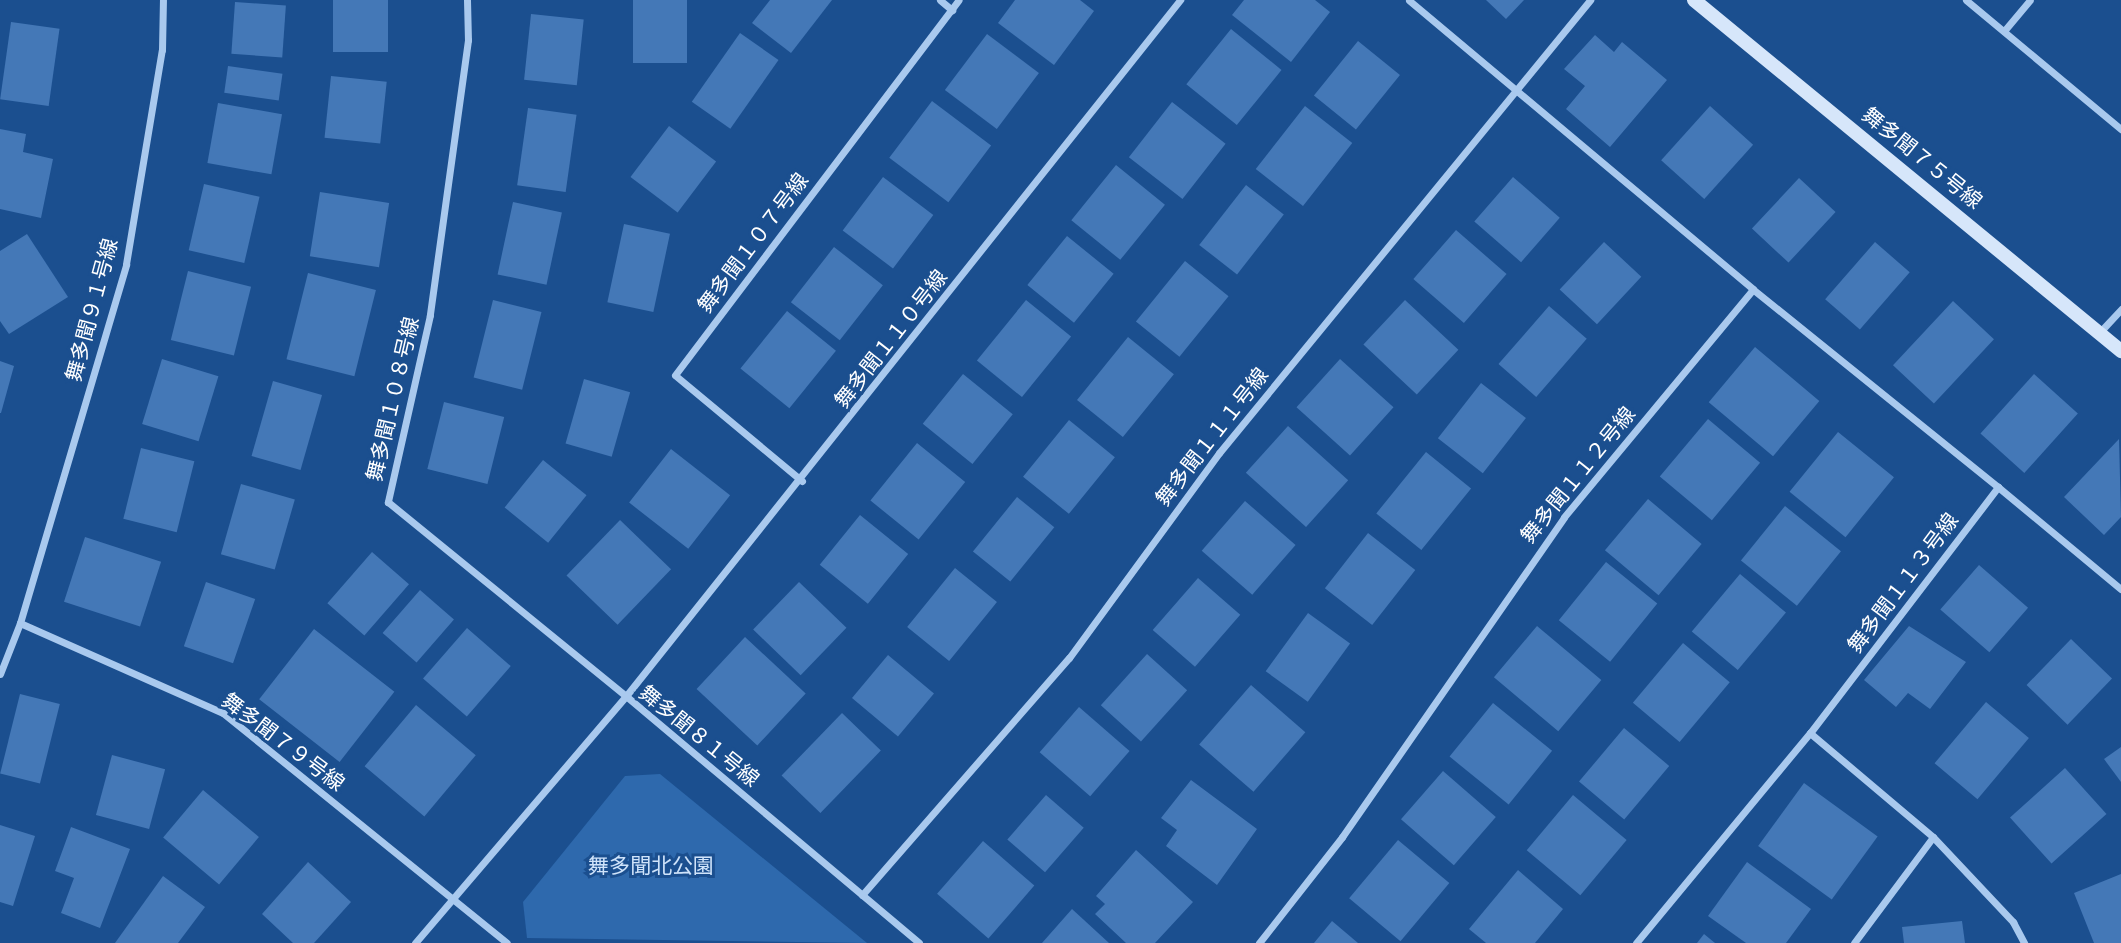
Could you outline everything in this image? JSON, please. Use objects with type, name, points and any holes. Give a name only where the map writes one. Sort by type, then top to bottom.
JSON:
[{"type":"street","name":"舞多聞９１号線","points":[[20,623],[126,264],[162,50],[163,0]]},
{"type":"street","name":"舞多聞１０８号線","points":[[467,0],[468,40],[430,315],[388,502],[626,696]]},
{"type":"street","points":[[940,0],[952,10]]},
{"type":"street","name":"舞多聞１０７号線","points":[[802,481],[675,376],[959,0]]},
{"type":"street","name":"舞多聞１１０号線","points":[[626,696],[802,481],[1180,0]]},
{"type":"street","points":[[1409,0],[1753,289],[2121,589]]},
{"type":"street","name":"舞多聞１１１号線","points":[[862,895],[1069,658],[1219,453],[1590,0]]},
{"type":"street","name":"舞多聞７５号線","points":[[1695,0],[2121,351]]},
{"type":"street","points":[[1966,0],[2121,130]]},
{"type":"street","points":[[2004,32],[2030,0]]},
{"type":"street","name":"舞多聞１１２号線","points":[[1259,943],[1342,837],[1564,517],[1753,289]]},
{"type":"street","points":[[2099,333],[2121,309]]},
{"type":"street","name":"舞多聞１１３号線","points":[[1636,943],[1810,733],[1998,487]]},
{"type":"street","points":[[0,674],[20,623]]},
{"type":"street","name":"舞多聞７９号線","points":[[20,623],[223,713],[454,897],[507,943]]},
{"type":"street","name":"舞多聞８１号線","points":[[415,943],[626,696],[919,943]]},
{"type":"street","points":[[1810,733],[1933,837],[2013,922],[2024,943]]},
{"type":"street","points":[[1854,943],[1933,837]]},
{"type":"green space","name":"舞多聞北公園","points":[[660,774],[867,943],[527,938],[523,902],[625,776]]},
{"type":"building","points":[[333,0],[388,0],[388,52],[333,52]]},
{"type":"building","points":[[633,0],[687,0],[687,63],[633,63]]},
{"type":"building","points":[[770,0],[832,0],[791,53],[752,23]]},
{"type":"building","points":[[1015,0],[1080,0],[1094,11],[1054,65],[998,23]]},
{"type":"building","points":[[1244,0],[1315,0],[1330,12],[1291,62],[1232,15]]},
{"type":"building","points":[[1486,0],[1524,0],[1506,19]]},
{"type":"building","points":[[235,2],[286,6],[282,57],[231,54]]},
{"type":"building","points":[[531,14],[584,20],[577,85],[524,80]]},
{"type":"building","points":[[11,22],[60,29],[49,106],[0,99]]},
{"type":"building","points":[[1231,29],[1282,70],[1237,125],[1186,84]]},
{"type":"building","points":[[740,33],[779,60],[730,129],[692,102]]},
{"type":"building","points":[[987,34],[1039,73],[997,129],[945,90]]},
{"type":"building","points":[[1595,35],[1614,52],[1622,42],[1667,80],[1610,147],[1566,109],[1585,86],[1564,69]]},
{"type":"building","points":[[1358,41],[1400,75],[1356,129],[1314,95]]},
{"type":"building","points":[[228,66],[282,74],[279,100],[224,93]]},
{"type":"building","points":[[331,76],[387,82],[380,144],[325,138]]},
{"type":"building","points":[[932,101],[991,146],[948,202],[889,158]]},
{"type":"building","points":[[1172,102],[1226,144],[1182,199],[1129,157]]},
{"type":"building","points":[[218,103],[282,114],[271,174],[207,163]]},
{"type":"building","points":[[1305,106],[1352,143],[1303,206],[1256,169]]},
{"type":"building","points":[[1710,106],[1753,145],[1704,199],[1661,160]]},
{"type":"building","points":[[528,108],[577,115],[566,192],[517,185]]},
{"type":"building","points":[[669,126],[716,162],[678,213],[630,177]]},
{"type":"building","points":[[0,129],[26,134],[23,152],[53,159],[41,218],[0,209]]},
{"type":"building","points":[[1116,165],[1165,205],[1120,260],[1071,220]]},
{"type":"building","points":[[883,177],[933,215],[893,268],[843,231]]},
{"type":"building","points":[[1513,177],[1560,218],[1521,262],[1474,222]]},
{"type":"building","points":[[1799,178],[1836,212],[1789,263],[1752,228]]},
{"type":"building","points":[[204,184],[260,197],[244,263],[189,250]]},
{"type":"building","points":[[1246,185],[1284,215],[1237,274],[1199,245]]},
{"type":"building","points":[[320,192],[389,203],[379,267],[310,256]]},
{"type":"building","points":[[513,202],[562,212],[547,285],[498,274]]},
{"type":"building","points":[[624,224],[670,234],[653,312],[607,302]]},
{"type":"building","points":[[1456,230],[1507,274],[1464,323],[1413,279]]},
{"type":"building","points":[[27,234],[68,297],[9,334],[0,321],[0,251]]},
{"type":"building","points":[[1067,236],[1114,274],[1074,323],[1027,285]]},
{"type":"building","points":[[1604,242],[1641,277],[1597,324],[1560,290]]},
{"type":"building","points":[[1875,242],[1910,272],[1860,330],[1825,299]]},
{"type":"building","points":[[834,247],[883,285],[840,340],[791,302]]},
{"type":"building","points":[[1185,261],[1229,296],[1179,357],[1136,322]]},
{"type":"building","points":[[188,271],[251,287],[234,356],[171,340]]},
{"type":"building","points":[[308,273],[376,290],[354,376],[286,359]]},
{"type":"building","points":[[493,300],[542,312],[522,390],[474,378]]},
{"type":"building","points":[[1026,300],[1071,337],[1022,397],[977,361]]},
{"type":"building","points":[[1405,300],[1458,350],[1417,394],[1363,345]]},
{"type":"building","points":[[1953,301],[1994,339],[1934,404],[1893,365]]},
{"type":"building","points":[[1549,306],[1587,339],[1536,397],[1498,364]]},
{"type":"building","points":[[787,311],[836,351],[789,408],[740,369]]},
{"type":"building","points":[[1128,337],[1174,374],[1123,437],[1077,400]]},
{"type":"building","points":[[1755,347],[1819,401],[1773,456],[1709,402]]},
{"type":"building","points":[[162,359],[218,376],[199,441],[142,424]]},
{"type":"building","points":[[1340,359],[1394,407],[1350,455],[1297,407]]},
{"type":"building","points":[[0,361],[14,366],[1,413],[0,413]]},
{"type":"building","points":[[963,374],[1013,414],[972,464],[923,424]]},
{"type":"building","points":[[2034,374],[2078,413],[2024,473],[1980,433]]},
{"type":"building","points":[[584,379],[630,392],[612,457],[566,443]]},
{"type":"building","points":[[273,381],[322,395],[301,470],[252,456]]},
{"type":"building","points":[[1481,383],[1526,418],[1483,473],[1438,438]]},
{"type":"building","points":[[444,402],[504,417],[487,484],[427,469]]},
{"type":"building","points":[[1708,419],[1760,463],[1712,520],[1660,476]]},
{"type":"building","points":[[1069,420],[1115,457],[1069,514],[1023,477]]},
{"type":"building","points":[[1288,426],[1348,480],[1306,527],[1246,473]]},
{"type":"building","points":[[1838,432],[1894,477],[1845,537],[1790,492]]},
{"type":"building","points":[[2119,439],[2121,517],[2104,535],[2064,497]]},
{"type":"building","points":[[917,443],[965,482],[919,540],[870,501]]},
{"type":"building","points":[[141,448],[194,461],[177,532],[123,519]]},
{"type":"building","points":[[671,449],[730,495],[688,549],[629,503]]},
{"type":"building","points":[[1426,452],[1471,489],[1421,550],[1376,513]]},
{"type":"building","points":[[543,460],[587,495],[548,543],[505,507]]},
{"type":"building","points":[[241,484],[295,499],[275,570],[221,554]]},
{"type":"building","points":[[1017,497],[1054,527],[1010,582],[973,551]]},
{"type":"building","points":[[1648,499],[1702,544],[1659,595],[1605,550]]},
{"type":"building","points":[[1245,501],[1296,545],[1252,595],[1202,551]]},
{"type":"building","points":[[1785,506],[1841,551],[1797,606],[1741,560]]},
{"type":"building","points":[[860,515],[908,554],[868,604],[820,565]]},
{"type":"building","points":[[620,520],[671,569],[618,625],[567,575]]},
{"type":"building","points":[[1368,533],[1415,570],[1372,625],[1325,588]]},
{"type":"building","points":[[85,537],[161,562],[140,626],[64,602]]},
{"type":"building","points":[[372,552],[409,584],[364,635],[327,603]]},
{"type":"building","points":[[1606,562],[1657,604],[1610,662],[1559,620]]},
{"type":"building","points":[[1979,565],[2028,608],[1989,652],[1940,610]]},
{"type":"building","points":[[955,568],[997,602],[949,661],[907,627]]},
{"type":"building","points":[[1740,574],[1786,613],[1738,670],[1692,631]]},
{"type":"building","points":[[1198,578],[1240,615],[1195,667],[1153,630]]},
{"type":"building","points":[[206,582],[255,599],[233,663],[184,646]]},
{"type":"building","points":[[799,582],[846,628],[801,675],[753,629]]},
{"type":"building","points":[[420,590],[454,620],[417,663],[383,633]]},
{"type":"building","points":[[1308,613],[1350,644],[1308,702],[1266,671]]},
{"type":"building","points":[[1537,626],[1601,680],[1558,731],[1494,677]]},
{"type":"building","points":[[1909,626],[1966,662],[1930,709],[1908,693],[1896,707],[1864,680]]},
{"type":"building","points":[[467,628],[511,666],[467,717],[423,679]]},
{"type":"building","points":[[314,629],[394,692],[340,762],[259,699]]},
{"type":"building","points":[[745,637],[806,694],[757,746],[697,689]]},
{"type":"building","points":[[2071,639],[2112,679],[2068,725],[2027,685]]},
{"type":"building","points":[[1683,643],[1730,682],[1680,742],[1633,703]]},
{"type":"building","points":[[1147,654],[1187,690],[1141,741],[1101,705]]},
{"type":"building","points":[[888,655],[934,694],[898,736],[852,698]]},
{"type":"building","points":[[1251,685],[1305,732],[1254,792],[1199,745]]},
{"type":"building","points":[[20,694],[60,704],[40,783],[0,774]]},
{"type":"building","points":[[1986,702],[2029,738],[1977,799],[1935,763]]},
{"type":"building","points":[[1493,703],[1552,751],[1509,804],[1450,757]]},
{"type":"building","points":[[416,705],[476,755],[424,816],[365,766]]},
{"type":"building","points":[[1079,707],[1130,751],[1090,796],[1040,752]]},
{"type":"building","points":[[842,713],[881,751],[820,813],[782,776]]},
{"type":"building","points":[[1624,728],[1669,766],[1624,820],[1579,782]]},
{"type":"building","points":[[2121,747],[2121,782],[2104,759]]},
{"type":"building","points":[[112,755],[165,769],[149,829],[96,815]]},
{"type":"building","points":[[2065,768],[2106,814],[2051,864],[2010,818]]},
{"type":"building","points":[[1443,771],[1496,817],[1454,865],[1401,819]]},
{"type":"building","points":[[1191,780],[1257,829],[1217,885],[1166,846],[1177,830],[1161,818]]},
{"type":"building","points":[[1804,783],[1878,836],[1832,900],[1758,846]]},
{"type":"building","points":[[203,790],[259,837],[219,884],[163,837]]},
{"type":"building","points":[[1046,795],[1084,828],[1045,872],[1007,840]]},
{"type":"building","points":[[1573,795],[1627,840],[1580,895],[1527,850]]},
{"type":"building","points":[[0,825],[35,836],[13,906],[0,902]]},
{"type":"building","points":[[71,827],[130,849],[100,928],[61,913],[74,878],[55,871]]},
{"type":"building","points":[[1398,840],[1449,883],[1400,941],[1349,898]]},
{"type":"building","points":[[983,841],[1034,886],[988,938],[937,894]]},
{"type":"building","points":[[1136,850],[1193,902],[1155,943],[1126,943],[1095,914],[1105,904],[1096,896]]},
{"type":"building","points":[[308,862],[351,902],[314,943],[293,943],[262,914]]},
{"type":"building","points":[[1747,862],[1811,909],[1786,943],[1746,943],[1708,916]]},
{"type":"building","points":[[1518,870],[1563,909],[1535,943],[1486,943],[1469,929]]},
{"type":"building","points":[[2121,874],[2121,943],[2094,943],[2074,893]]},
{"type":"building","points":[[163,876],[205,907],[178,943],[115,943]]},
{"type":"building","points":[[1072,909],[1109,943],[1042,943]]},
{"type":"building","points":[[1332,921],[1358,943],[1314,943]]},
{"type":"building","points":[[1962,921],[1965,943],[1904,943],[1902,927]]},
{"type":"building","points":[[1704,934],[1715,943],[1697,943]]}]
